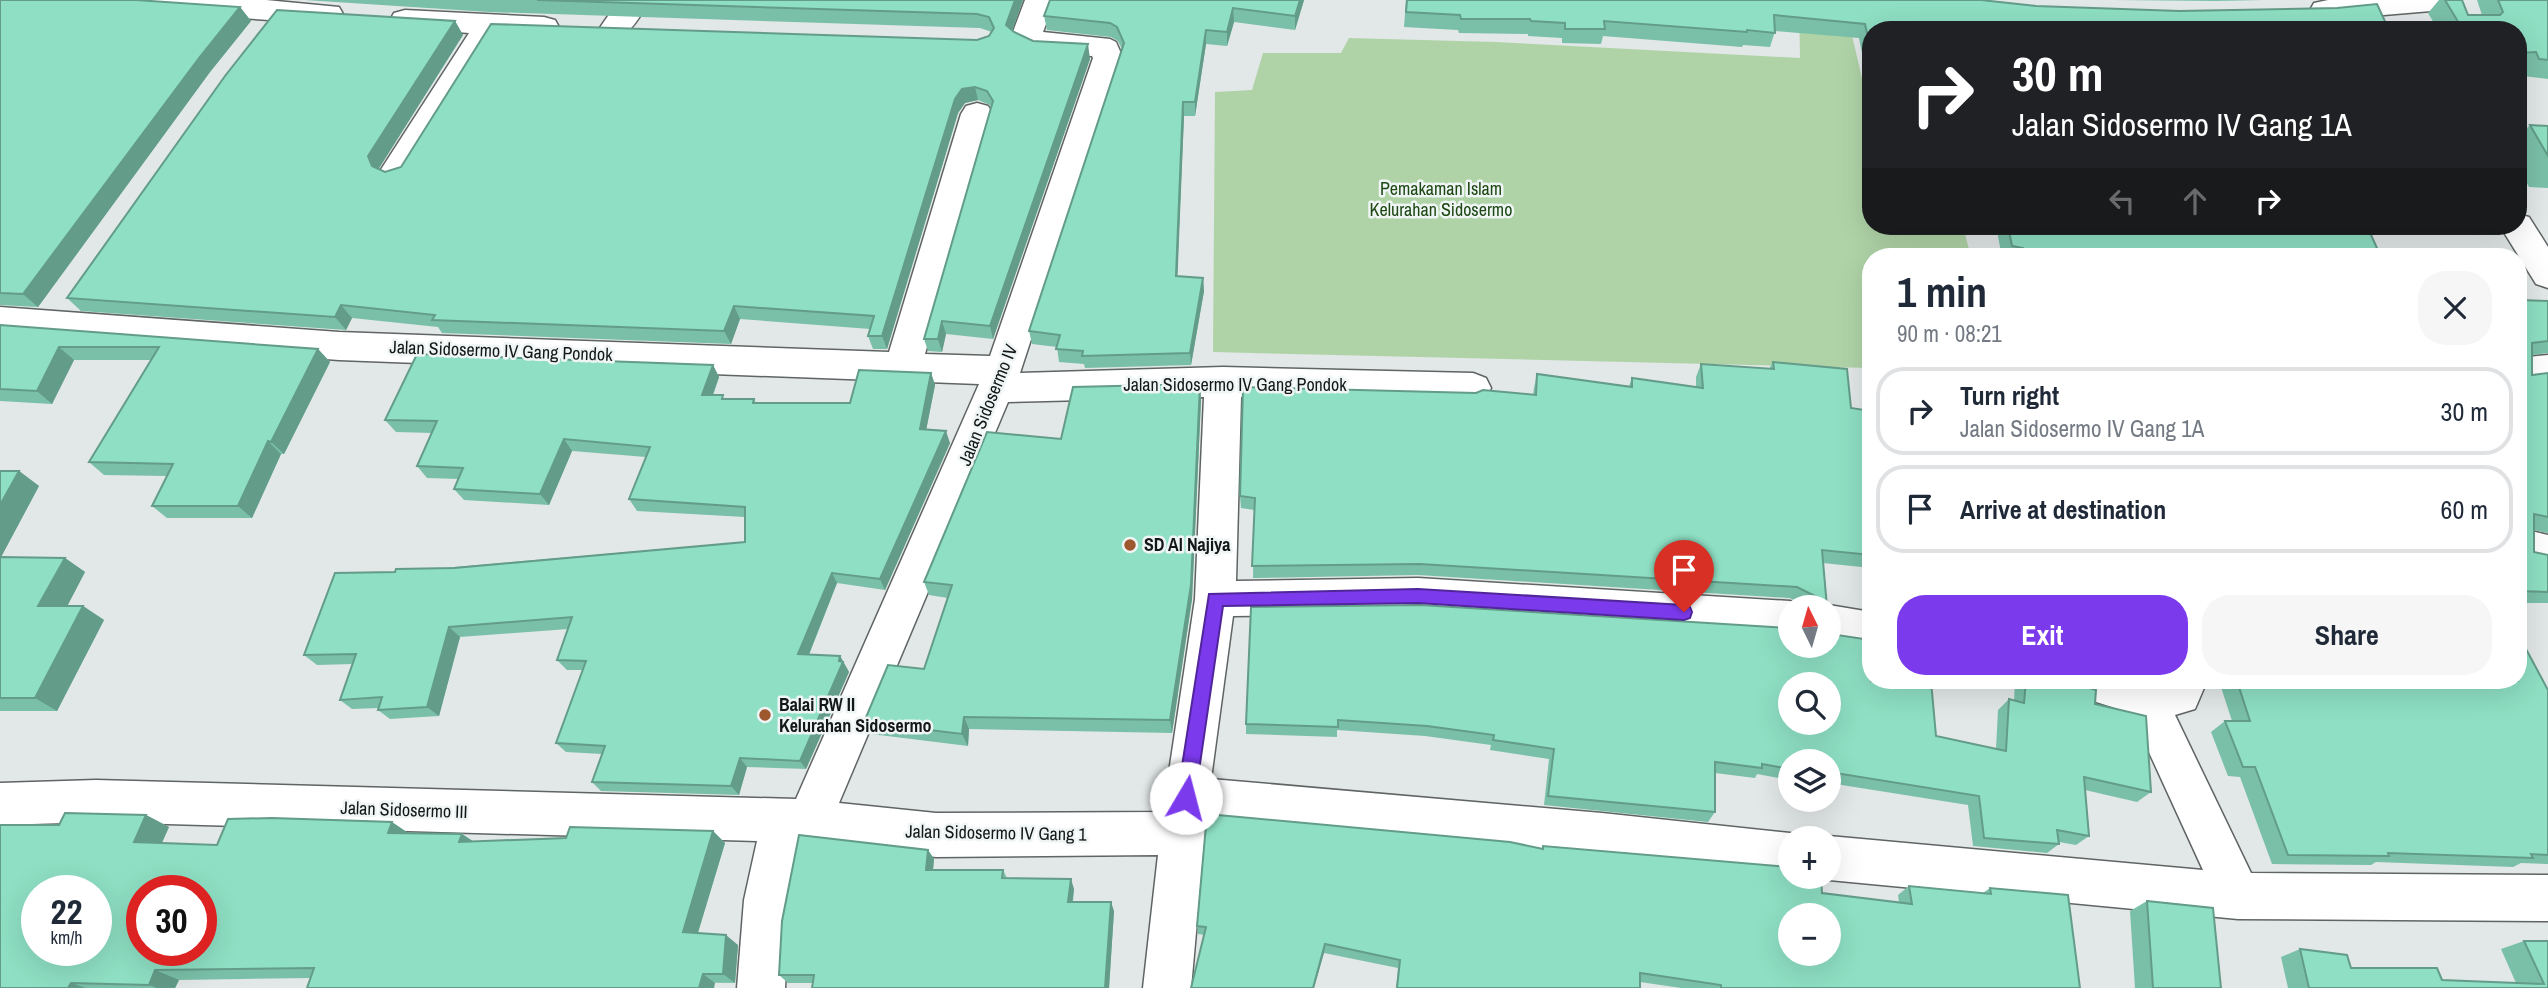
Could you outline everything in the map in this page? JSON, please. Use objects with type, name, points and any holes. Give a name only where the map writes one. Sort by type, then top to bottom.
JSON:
[{"type":"street","points":[[124,0],[489,25],[603,29],[635,0]]},
{"type":"street","name":"Jalan Sidosermo IV","points":[[761,988],[767,900],[796,821],[1000,380],[1108,58],[1105,49],[1099,46],[1031,41],[1026,37],[1040,0]]},
{"type":"street","points":[[2296,11],[2455,5]]},
{"type":"street","points":[[255,41],[278,11]]},
{"type":"street","points":[[396,171],[489,25]]},
{"type":"street","points":[[903,367],[976,114]]},
{"type":"street","points":[[2523,235],[2548,275]]},
{"type":"street","points":[[49,324],[71,293]]},
{"type":"street","name":"Jalan Sidosermo IV Gang Pondok","points":[[0,321],[339,346],[903,367],[1000,380],[1473,388]]},
{"type":"street","points":[[2527,372],[2548,369]]},
{"type":"street","points":[[1167,988],[1185,816],[1215,599],[1223,382]]},
{"type":"street","points":[[1215,599],[1418,596],[1778,618]]},
{"type":"street","points":[[1841,625],[1862,628]]},
{"type":"street","points":[[2115,689],[2145,697],[2169,698],[2180,695],[2183,689]]},
{"type":"street","points":[[2145,697],[2238,895]]},
{"type":"street","name":"Jalan Sidosermo III","points":[[0,804],[96,802],[796,821]]},
{"type":"street","name":"Jalan Sidosermo IV Gang 1","points":[[796,821],[936,835],[1185,816],[1602,835],[1778,854]]},
{"type":"street","points":[[1841,859],[2238,895],[2548,898]]},
{"type":"green space","name":"Pemakaman Islam Kelurahan Sidosermo","points":[[1799,0],[1844,1],[1862,78],[1862,235],[1965,235],[1969,248],[1862,248],[1862,368],[1213,352],[1215,92],[1252,90],[1263,53],[1341,53],[1349,38],[1496,42],[1800,58]]},
{"type":"building","points":[[0,0],[136,0],[240,7],[23,294],[0,293]]},
{"type":"building","points":[[537,0],[1015,0],[1006,25],[1014,32],[1033,41],[1088,44],[990,326],[942,321],[938,339],[924,339],[993,101],[987,91],[975,87],[962,89],[955,99],[882,336],[868,336],[874,316],[734,306],[724,331],[432,320],[435,315],[341,305],[335,317],[67,298],[225,76],[277,10],[455,21],[368,156],[372,166],[385,172],[401,167],[491,24],[977,40],[989,36],[994,28],[989,17],[977,14]]},
{"type":"building","points":[[1050,0],[1300,0],[1295,16],[1233,8],[1227,32],[1206,30],[1195,102],[1183,102],[1176,276],[1203,278],[1190,353],[1082,356],[1083,351],[1056,349],[1060,335],[1029,331],[1124,43],[1117,27],[1110,23],[1044,16]]},
{"type":"building","points":[[1407,0],[1981,0],[2036,6],[2179,11],[2337,8],[2377,4],[2385,21],[1862,21],[1862,24],[1774,15],[1775,33],[1604,21],[1605,29],[1565,29],[1565,23],[1530,19],[1461,19],[1460,15],[1406,12]]},
{"type":"building","points":[[2445,0],[2462,0],[2468,15],[2500,15],[2503,12],[2498,0],[2548,0],[2548,60],[2539,59],[2536,52],[2527,52],[2527,21],[2458,21]]},
{"type":"building","points":[[2530,125],[2548,126],[2548,156]]},
{"type":"building","points":[[2010,235],[2371,235],[2377,248],[2023,248],[2012,246]]},
{"type":"building","points":[[2527,300],[2548,301],[2548,341],[2532,343],[2532,375],[2548,373],[2548,517],[2534,514],[2534,552],[2548,555],[2548,592],[2527,591]]},
{"type":"building","points":[[0,325],[318,349],[271,442],[268,441],[238,506],[152,506],[173,464],[89,462],[159,347],[59,347],[37,391],[0,389]]},
{"type":"building","points":[[417,354],[713,365],[702,395],[723,395],[722,399],[754,399],[753,403],[850,403],[859,370],[931,373],[920,429],[946,431],[880,579],[832,573],[798,654],[840,656],[839,661],[843,662],[800,761],[740,758],[731,786],[592,782],[605,746],[556,743],[586,661],[557,660],[572,617],[449,627],[427,707],[378,710],[382,697],[340,700],[356,654],[304,655],[335,573],[454,568],[745,542],[745,507],[629,499],[650,447],[564,439],[540,494],[454,489],[463,468],[417,466],[437,421],[385,420]]},
{"type":"building","points":[[1773,362],[1847,369],[1851,408],[1862,410],[1862,554],[1822,550],[1826,595],[1813,595],[1797,587],[1420,564],[1252,566],[1255,498],[1240,496],[1243,387],[1476,393],[1483,390],[1536,395],[1537,374],[1632,387],[1632,378],[1703,388],[1701,364],[1774,369]]},
{"type":"building","points":[[1200,384],[1191,585],[1170,720],[964,717],[962,734],[864,722],[888,665],[924,669],[952,585],[924,582],[987,432],[1061,439],[1073,387]]},
{"type":"building","points":[[0,471],[19,471],[0,505]]},
{"type":"building","points":[[0,557],[65,558],[38,606],[83,606],[35,698],[0,698]]},
{"type":"building","points":[[1420,605],[1778,627],[1778,658],[1841,658],[1841,636],[1862,639],[1862,689],[1932,689],[1936,736],[2006,751],[2009,699],[2024,703],[2025,689],[2093,689],[2096,690],[2095,704],[2146,716],[2151,792],[2084,777],[2089,836],[2057,830],[2059,844],[1984,838],[1979,796],[1841,774],[1841,749],[1778,749],[1778,767],[1762,764],[1762,768],[1715,762],[1715,812],[1548,796],[1554,749],[1493,740],[1494,735],[1427,726],[1338,720],[1338,727],[1246,724],[1251,607]]},
{"type":"building","points":[[2527,651],[2548,690],[2548,855],[2531,854],[2533,858],[2388,853],[2389,856],[2288,855],[2255,767],[2243,767],[2225,721],[2250,721],[2240,689],[2527,689]]},
{"type":"building","points":[[65,813],[146,815],[134,842],[217,845],[228,819],[392,822],[388,833],[462,834],[459,842],[566,838],[570,827],[713,831],[683,932],[726,935],[723,974],[703,974],[699,988],[307,988],[314,968],[155,970],[149,985],[71,983],[68,988],[0,988],[0,825],[59,825]]},
{"type":"building","points":[[1207,814],[1510,842],[1543,849],[1543,846],[1778,866],[1778,889],[1822,889],[1822,893],[1912,904],[1909,886],[1991,894],[1990,888],[2068,895],[2080,988],[1721,988],[1721,985],[1640,973],[1640,988],[1397,988],[1400,960],[1325,944],[1313,988],[1191,988],[1206,927],[1197,926]]},
{"type":"building","points":[[799,835],[928,850],[926,870],[1003,870],[1002,878],[1071,879],[1068,902],[1111,902],[1105,988],[812,988],[814,975],[779,975],[782,921]]},
{"type":"building","points":[[2147,901],[2213,908],[2221,988],[2153,988]]},
{"type":"building","points":[[2524,941],[2548,941],[2548,988],[2309,988],[2300,949],[2347,955],[2351,968],[2437,968],[2442,980],[2544,984]]},
{"type":"place","name":"SD Al Najiya","points":[[1130,545]]},
{"type":"place","name":"Balai RW II Kelurahan Sidosermo","points":[[765,715]]},
{"type":"route","points":[[1186,798],[1215,599],[1418,596],[1684,612]]}]
